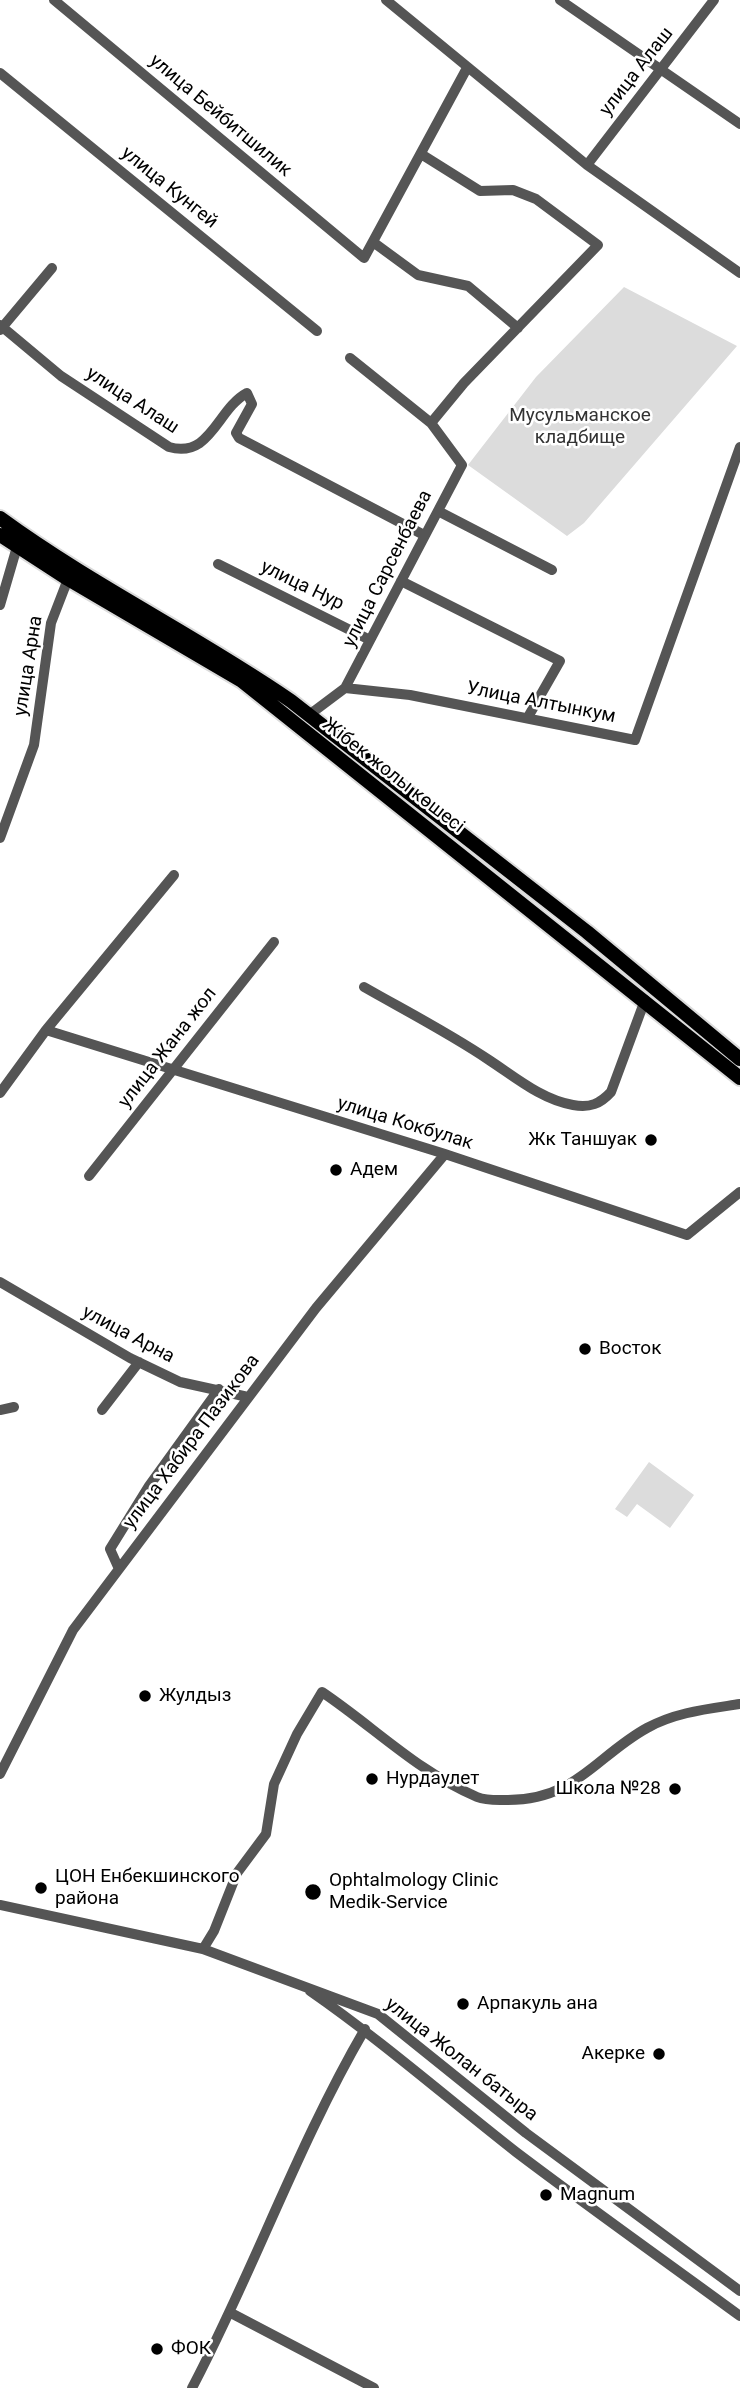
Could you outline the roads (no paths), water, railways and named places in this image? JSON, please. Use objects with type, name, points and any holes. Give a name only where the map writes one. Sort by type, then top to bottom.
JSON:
[{"type":"main road","name":"Жібек жолы көшесі","points":[[0,518],[19,541],[68,579],[242,681],[740,1078]]},
{"type":"main road","name":"Жібек жолы көшесі","points":[[0,536],[19,541],[54,557],[252,675],[309,715],[587,932],[740,1059]]},
{"type":"street","name":"улица Бейбитшилик","points":[[54,0],[364,258],[373,243]]},
{"type":"street","points":[[386,0],[587,165],[740,273]]},
{"type":"street","points":[[560,0],[740,124]]},
{"type":"street","name":"улица Алаш","points":[[587,165],[714,0]]},
{"type":"street","points":[[467,68],[373,243],[418,275],[468,286],[517,328]]},
{"type":"street","name":"улица Кунгей","points":[[0,73],[317,331]]},
{"type":"street","points":[[350,358],[431,423],[464,383],[598,245],[536,198],[513,190],[480,191],[421,154]]},
{"type":"street","points":[[1,328],[52,268]]},
{"type":"street","name":"улица Алаш","points":[[1,328],[61,376],[169,447],[181,451],[196,448],[247,393],[252,404],[236,433],[239,438],[424,535]]},
{"type":"street","name":"улица Сарсенбаева","points":[[345,688],[462,465],[431,423]]},
{"type":"street","name":"Улица Алтынкум","points":[[345,688],[410,695],[635,740],[740,447]]},
{"type":"street","points":[[438,511],[552,570]]},
{"type":"street","points":[[0,605],[19,541]]},
{"type":"street","name":"улица Нур","points":[[218,564],[370,640]]},
{"type":"street","name":"улица Арна","points":[[0,838],[34,745],[51,623],[68,579]]},
{"type":"street","points":[[401,581],[560,661],[528,717]]},
{"type":"street","points":[[309,715],[345,688]]},
{"type":"street","points":[[0,1093],[46,1030],[174,875]]},
{"type":"street","name":"улица Жана жол","points":[[89,1176],[274,943]]},
{"type":"street","points":[[365,987],[488,1059],[525,1086],[570,1105],[590,1106],[602,1101],[611,1092],[645,1000]]},
{"type":"street","name":"улица Кокбулак","points":[[46,1030],[445,1154],[687,1236],[740,1192]]},
{"type":"street","name":"улица Хабира Пазикова","points":[[0,1774],[73,1630],[324,1298],[445,1154]]},
{"type":"street","name":"улица Арна","points":[[0,1282],[139,1362],[180,1382],[248,1396]]},
{"type":"street","points":[[102,1410],[139,1362]]},
{"type":"street","points":[[119,1569],[110,1549],[149,1486],[219,1389]]},
{"type":"street","points":[[0,1410],[15,1406]]},
{"type":"street","points":[[203,1949],[214,1931],[237,1873],[266,1834],[274,1784],[297,1734],[322,1692],[365,1721],[413,1762],[488,1800],[546,1797],[607,1759],[647,1728],[686,1712],[740,1704]]},
{"type":"street","name":"улица Жолан батыра","points":[[0,1905],[203,1949],[297,1981],[378,2014],[526,2133],[740,2291]]},
{"type":"street","points":[[297,1981],[365,2029],[514,2150],[643,2248],[739,2313]]},
{"type":"street","points":[[192,2388],[231,2313],[328,2093],[365,2029]]},
{"type":"street","points":[[231,2313],[374,2388]]},
{"type":"place","name":"Жк Таншуак","points":[[651,1140]]},
{"type":"place","name":"Адем","points":[[336,1170]]},
{"type":"place","name":"Восток","points":[[585,1349]]},
{"type":"place","name":"Жулдыз","points":[[145,1696]]},
{"type":"place","name":"Нурдаулет","points":[[372,1779]]},
{"type":"place","name":"Школа №28","points":[[675,1789]]},
{"type":"place","name":"ЦОН Енбекшинского района","points":[[41,1888]]},
{"type":"place","name":"Ophtalmology Clinic Medik-Service","points":[[313,1892]]},
{"type":"place","name":"Арпакуль ана","points":[[463,2004]]},
{"type":"place","name":"Акерке","points":[[659,2054]]},
{"type":"place","name":"Magnum","points":[[546,2195]]},
{"type":"place","name":"ФОК","points":[[157,2349]]},
{"type":"park label","name":"Мусульманское кладбище","points":[[580,427]]}]
